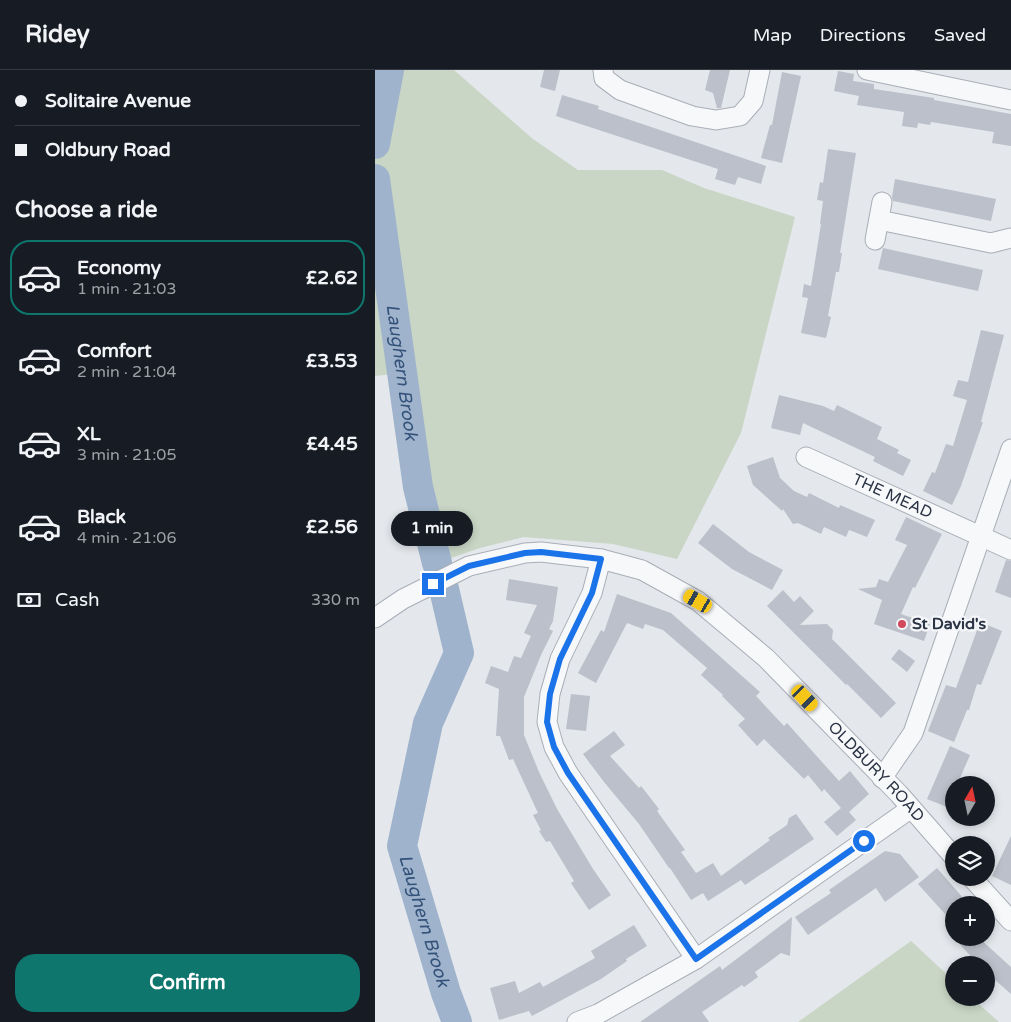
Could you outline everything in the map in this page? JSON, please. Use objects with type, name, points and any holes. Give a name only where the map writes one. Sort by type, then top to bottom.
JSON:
[{"type":"street","points":[[603,70],[604,78],[620,90],[692,116],[716,120],[740,116],[753,100],[760,70]]},
{"type":"street","points":[[867,70],[1011,100]]},
{"type":"street","points":[[875,240],[881,211],[991,243],[1011,238]]},
{"type":"street","points":[[882,778],[913,733],[1011,448]]},
{"type":"street","name":"THE MEAD","points":[[806,457],[1011,550]]},
{"type":"street","name":"OLDBURY ROAD","points":[[375,618],[403,599],[469,566],[525,553],[541,552],[601,559],[642,570],[698,601],[766,658],[899,794],[945,847]]},
{"type":"street","points":[[601,559],[592,593],[560,659],[550,694],[547,722],[554,747],[568,773],[696,959]]},
{"type":"street","points":[[577,1022],[598,1014],[696,959],[910,809]]},
{"type":"street","points":[[979,886],[1011,921]]},
{"type":"green space","points":[[375,70],[454,70],[533,139],[578,170],[662,170],[704,188],[795,217],[741,433],[677,559],[613,544],[524,537],[480,548],[437,563],[418,487],[402,373],[375,376]]},
{"type":"green space","points":[[911,941],[945,973],[945,1006],[981,1006],[999,1022],[798,1022]]},
{"type":"building","points":[[544,70],[560,70],[555,91],[540,87]]},
{"type":"building","points":[[710,70],[730,70],[721,108],[717,108],[713,93],[705,90]]},
{"type":"building","points":[[838,71],[854,74],[853,81],[874,84],[874,89],[934,98],[934,100],[1011,114],[1011,146],[992,143],[994,132],[931,122],[930,125],[918,123],[917,128],[902,126],[904,112],[857,105],[859,96],[834,91]]},
{"type":"building","points":[[782,72],[801,76],[782,163],[761,158],[770,125],[772,125]]},
{"type":"building","points":[[562,95],[599,106],[598,109],[766,166],[761,184],[738,177],[735,185],[715,179],[718,169],[556,116]]},
{"type":"building","points":[[828,149],[856,153],[840,253],[842,253],[839,272],[836,272],[828,316],[831,317],[826,338],[801,333],[808,298],[802,297],[804,284],[811,286],[823,201],[817,200],[820,182],[823,183]]},
{"type":"building","points":[[895,179],[996,199],[991,221],[893,201]]},
{"type":"building","points":[[883,248],[983,270],[978,291],[878,269]]},
{"type":"building","points":[[981,330],[1004,335],[981,422],[983,422],[961,486],[952,505],[923,491],[932,472],[935,473],[946,444],[953,446],[967,400],[953,396],[958,380],[968,382]]},
{"type":"building","points":[[779,395],[823,406],[834,411],[837,405],[882,427],[877,439],[899,450],[897,453],[911,460],[903,476],[873,461],[875,457],[803,423],[800,435],[771,428]]},
{"type":"building","points":[[773,457],[780,478],[794,491],[807,497],[809,493],[839,508],[840,505],[875,520],[867,537],[849,530],[846,537],[824,527],[821,534],[798,523],[793,524],[783,509],[782,511],[753,485],[747,466]]},
{"type":"building","points":[[906,517],[942,534],[915,588],[913,587],[901,614],[930,624],[924,641],[874,624],[882,600],[858,589],[876,587],[879,579],[888,582],[907,545],[895,540]]},
{"type":"building","points":[[713,524],[749,552],[783,570],[772,590],[732,569],[698,543]]},
{"type":"building","points":[[1006,560],[1011,561],[1011,598],[995,592]]},
{"type":"building","points":[[509,579],[558,587],[553,621],[549,629],[553,631],[524,697],[524,735],[557,809],[611,895],[589,910],[571,883],[574,881],[550,841],[546,842],[539,831],[541,830],[533,815],[538,813],[513,759],[509,760],[500,736],[496,736],[499,689],[485,683],[491,666],[508,672],[514,656],[521,658],[531,636],[524,633],[537,605],[506,600]]},
{"type":"building","points":[[783,590],[794,602],[800,596],[814,611],[800,625],[827,624],[833,630],[832,639],[896,703],[881,718],[767,606]]},
{"type":"building","points":[[617,594],[671,613],[760,692],[756,696],[784,726],[787,723],[839,781],[850,771],[869,794],[849,812],[856,820],[837,836],[824,822],[841,808],[824,789],[822,792],[808,775],[804,779],[764,739],[757,746],[738,725],[745,719],[701,675],[707,668],[663,630],[645,624],[643,629],[627,623],[596,683],[578,673],[601,630],[604,632]]},
{"type":"building","points":[[980,622],[1002,631],[981,685],[977,684],[969,710],[967,710],[954,742],[928,731],[946,685],[956,688]]},
{"type":"building","points":[[899,649],[915,661],[907,672],[891,659]]},
{"type":"building","points":[[571,694],[590,696],[586,731],[566,729]]},
{"type":"building","points":[[614,731],[625,745],[610,756],[639,788],[641,786],[659,809],[657,811],[685,850],[681,852],[696,873],[713,863],[721,876],[770,840],[768,838],[787,825],[789,818],[796,814],[814,839],[745,885],[741,880],[708,901],[703,893],[691,900],[639,824],[583,754]]},
{"type":"building","points":[[950,746],[970,755],[961,776],[945,776],[945,806],[927,799]]},
{"type":"building","points":[[1011,836],[1011,885],[995,877],[995,870]]},
{"type":"building","points":[[885,851],[900,854],[919,877],[885,902],[876,888],[808,935],[795,917],[831,893],[829,890]]},
{"type":"building","points":[[937,868],[945,877],[945,886],[953,886],[961,896],[945,896],[945,914],[918,884]]},
{"type":"building","points":[[792,917],[790,956],[781,953],[755,972],[758,977],[744,987],[742,985],[702,1012],[709,1022],[640,1022],[720,966],[722,970]]},
{"type":"building","points":[[634,925],[647,946],[626,959],[627,961],[601,979],[532,1016],[529,1011],[499,1020],[490,988],[515,981],[519,993],[540,982],[543,987],[595,958],[591,951]]},
{"type":"building","points":[[961,946],[988,946],[1011,967],[1011,994],[995,980],[995,956],[971,956]]},
{"type":"waterway","name":"Laughern Brook","points":[[375,144],[389,70]]},
{"type":"waterway","name":"Laughern Brook","points":[[375,179],[418,487],[437,563]]},
{"type":"waterway","name":"Laughern Brook","points":[[444,589],[459,653],[428,723],[402,846],[446,993],[457,1022]]},
{"type":"place","name":"St David's","points":[[902,624]]},
{"type":"route","points":[[433,584],[469,566],[525,553],[541,552],[601,559],[592,593],[560,659],[550,694],[547,722],[554,747],[568,773],[696,959],[864,841]]}]
